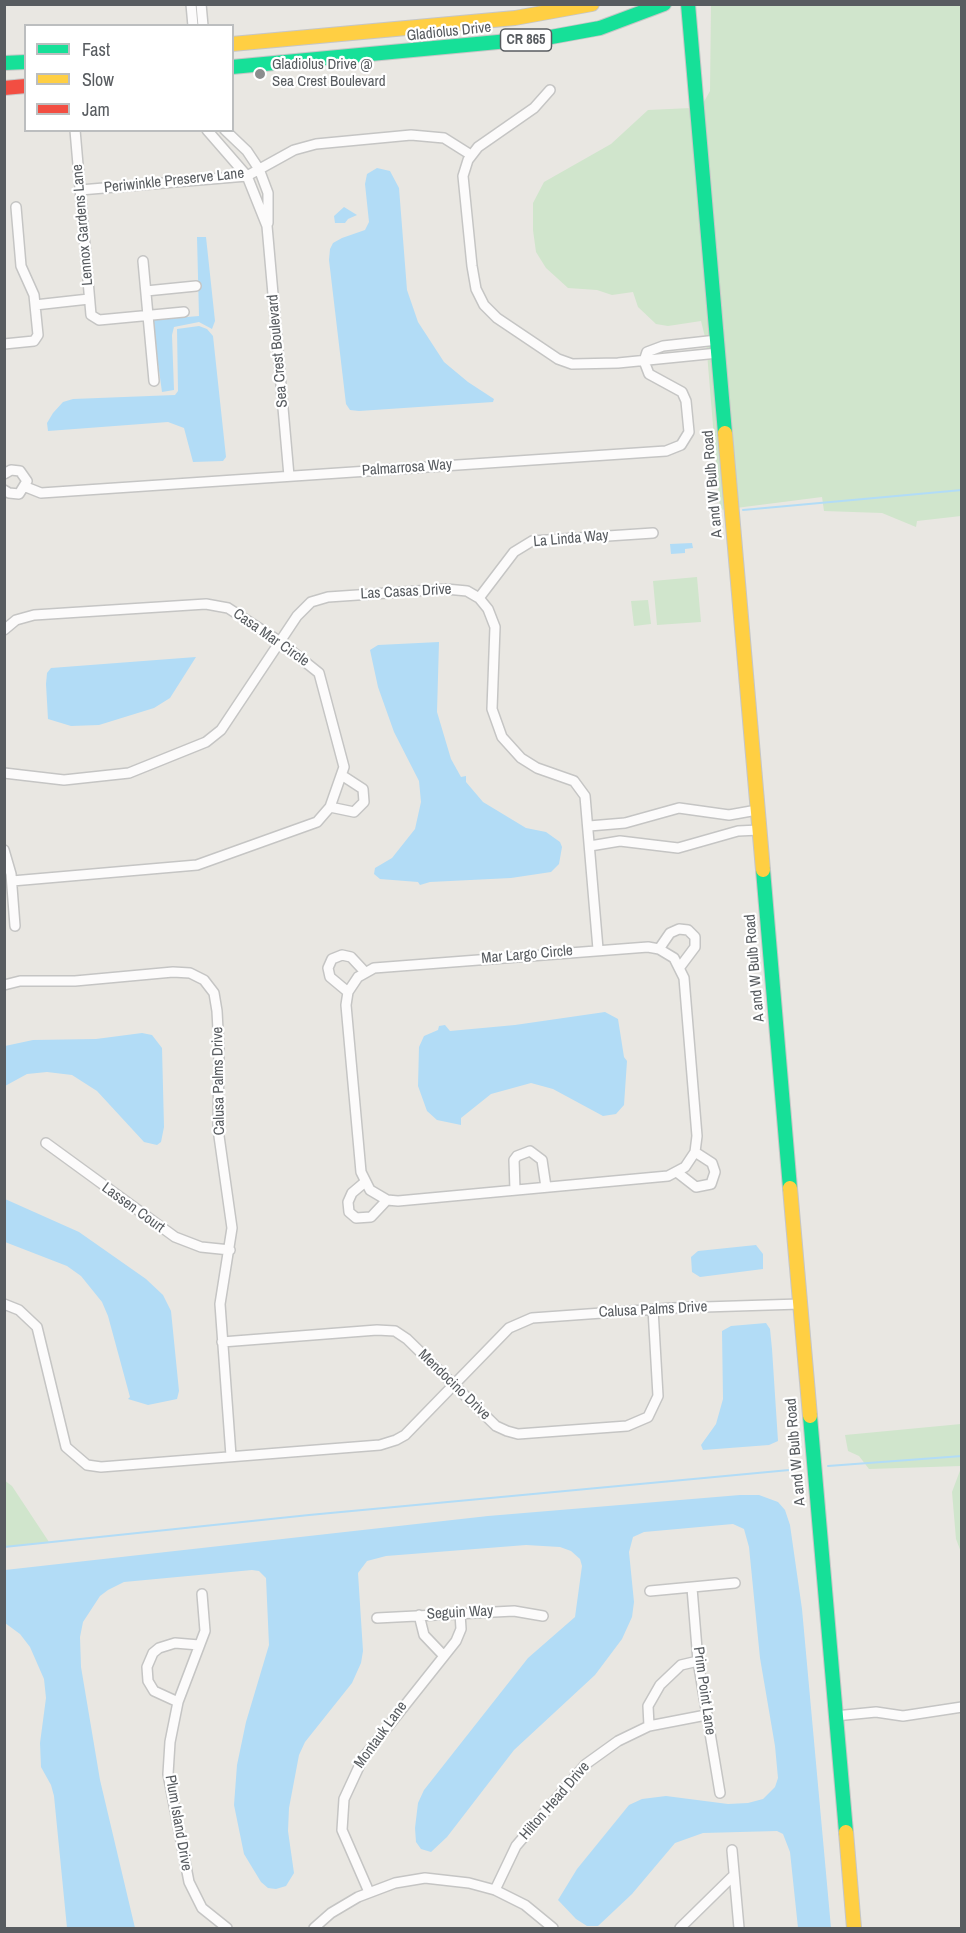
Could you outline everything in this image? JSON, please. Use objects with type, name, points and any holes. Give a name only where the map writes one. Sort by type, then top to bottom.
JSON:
[{"type":"street","points":[[191,4],[193,24]]},
{"type":"street","points":[[201,4],[203,24]]},
{"type":"street","name":"Gladiolus Drive","points":[[234,44],[515,18],[592,4]]},
{"type":"street","name":"Gladiolus Drive","points":[[234,67],[551,37],[600,28],[664,4]]},
{"type":"street","name":"A and W Bulb Road","points":[[688,4],[854,1929]]},
{"type":"street","points":[[4,63],[24,62]]},
{"type":"street","points":[[4,88],[24,86]]},
{"type":"street","points":[[550,90],[534,108],[478,147],[471,156],[463,176],[472,266],[484,305],[497,318],[558,359],[572,364],[644,361],[647,352],[663,346],[717,346]]},
{"type":"street","name":"Lennox Gardens Lane","points":[[75,132],[89,299],[93,318],[148,316]]},
{"type":"street","name":"Sea Crest Boulevard","points":[[209,132],[247,176],[267,226]]},
{"type":"street","name":"Sea Crest Boulevard","points":[[227,132],[247,151],[259,169],[268,193],[270,207],[267,226],[290,476]]},
{"type":"street","name":"Periwinkle Preserve Lane","points":[[80,190],[247,176],[294,150],[316,144],[411,135],[444,138],[471,156]]},
{"type":"street","points":[[4,344],[34,341],[38,335],[34,295],[21,266],[16,207]]},
{"type":"street","points":[[143,261],[154,381]]},
{"type":"street","points":[[146,291],[196,286]]},
{"type":"street","points":[[35,305],[89,299]]},
{"type":"street","points":[[148,316],[184,312]]},
{"type":"street","name":"Palmarrosa Way","points":[[4,490],[15,495],[26,487],[41,493],[666,451],[681,445],[689,432],[686,400],[682,392],[649,374],[644,361]]},
{"type":"street","points":[[4,474],[10,470],[20,471],[26,478],[26,487]]},
{"type":"street","name":"La Linda Way","points":[[479,598],[514,552],[532,541],[653,533]]},
{"type":"street","name":"Las Casas Drive","points":[[4,773],[64,780],[129,773],[206,742],[221,730],[279,641],[304,608],[319,598],[446,589],[467,591],[479,598]]},
{"type":"street","points":[[479,598],[488,609],[495,627],[491,698],[498,729],[507,744],[521,758],[537,768],[565,776],[581,788],[588,806],[598,949]]},
{"type":"street","name":"Casa Mar Circle","points":[[4,630],[16,620],[34,615],[214,604],[228,608],[279,641],[319,673],[343,757],[343,776],[330,807],[317,822],[307,826],[189,867],[12,881]]},
{"type":"street","points":[[330,807],[354,812],[364,802],[363,789],[343,776]]},
{"type":"street","points":[[589,826],[624,823],[680,808],[729,815],[757,810]]},
{"type":"street","points":[[590,846],[620,841],[678,848],[738,831],[759,830]]},
{"type":"street","points":[[4,850],[12,881],[15,926]]},
{"type":"street","points":[[348,992],[330,977],[328,968],[332,959],[342,955],[351,957],[365,972],[358,977],[348,992],[346,1005],[361,1172],[370,1190],[387,1200],[398,1201],[668,1176],[678,1173],[691,1160],[695,1152],[696,1123],[684,978],[674,958],[659,949],[670,933],[679,929],[688,930],[694,938],[695,947],[680,967]]},
{"type":"street","name":"Mar Largo Circle","points":[[365,972],[374,968],[598,949],[648,947],[659,949]]},
{"type":"street","name":"Calusa Palms Drive","points":[[4,984],[20,981],[75,981],[173,972],[190,973],[204,980],[214,993],[217,1011],[218,1129],[232,1228],[220,1304],[231,1456]]},
{"type":"street","name":"Lassen Court","points":[[46,1143],[175,1237],[201,1247],[230,1250]]},
{"type":"street","points":[[515,1190],[514,1160],[517,1156],[530,1151],[542,1160],[546,1187]]},
{"type":"street","points":[[678,1173],[696,1187],[711,1184],[715,1172],[712,1163],[695,1152]]},
{"type":"street","points":[[364,1182],[352,1194],[348,1203],[349,1212],[356,1218],[371,1217],[387,1200]]},
{"type":"street","name":"Calusa Palms Drive","points":[[4,1304],[19,1310],[37,1327],[66,1447],[87,1465],[101,1467],[380,1445],[396,1440],[405,1435],[509,1328],[532,1318],[653,1309],[800,1304]]},
{"type":"street","name":"Mendocino Drive","points":[[222,1342],[377,1330],[395,1331],[407,1339],[496,1426],[518,1434],[627,1426],[648,1417],[658,1396],[653,1309]]},
{"type":"street","points":[[650,1591],[735,1584]]},
{"type":"street","name":"Prim Point Lane","points":[[692,1588],[698,1661],[720,1793]]},
{"type":"street","name":"Plum Island Drive","points":[[202,1594],[206,1626],[178,1702],[170,1743],[168,1774],[189,1882],[202,1908],[227,1929]]},
{"type":"street","name":"Seguin Way","points":[[377,1618],[514,1611],[543,1616]]},
{"type":"street","name":"Montauk Lane","points":[[369,1892],[342,1830],[344,1799],[363,1758],[456,1641],[461,1629],[460,1613]]},
{"type":"street","points":[[420,1616],[424,1635],[444,1656]]},
{"type":"street","points":[[178,1702],[154,1691],[148,1681],[147,1667],[153,1653],[167,1645],[183,1642],[199,1645]]},
{"type":"street","points":[[649,1726],[648,1706],[660,1685],[681,1665],[698,1661]]},
{"type":"street","points":[[835,1716],[876,1712],[903,1716],[962,1707]]},
{"type":"street","name":"Hilton Head Drive","points":[[495,1890],[516,1846],[574,1776],[601,1752],[649,1726],[706,1715]]},
{"type":"street","points":[[732,1850],[739,1929]]},
{"type":"street","points":[[680,1929],[734,1875]]},
{"type":"street","points":[[314,1929],[332,1913],[369,1892],[395,1883],[425,1878],[447,1879],[495,1890],[525,1905],[553,1929]]},
{"type":"green space","points":[[711,5],[961,5],[961,516],[917,521],[916,527],[882,513],[824,511],[822,497],[736,508],[701,107],[710,91]]},
{"type":"green space","points":[[691,108],[727,509],[720,510],[706,341],[701,321],[668,326],[656,324],[638,307],[633,292],[612,295],[597,290],[568,288],[546,268],[536,252],[533,230],[533,203],[544,182],[611,144],[648,110]]},
{"type":"green space","points":[[697,577],[701,622],[657,625],[653,581]]},
{"type":"green space","points":[[648,600],[651,624],[634,626],[631,601]]},
{"type":"green space","points":[[961,1424],[961,1466],[869,1469],[859,1456],[848,1451],[845,1435]]},
{"type":"green space","points":[[961,1468],[961,1552],[956,1539],[952,1492]]},
{"type":"green space","points":[[4,1480],[12,1486],[49,1542],[5,1547]]},
{"type":"water","points":[[377,168],[390,171],[399,188],[407,290],[418,322],[444,362],[468,382],[494,399],[493,402],[359,411],[350,410],[346,404],[329,260],[330,249],[333,243],[342,238],[365,230],[369,222],[365,184],[367,174]]},
{"type":"water","points":[[344,207],[357,215],[345,223],[335,223],[334,216]]},
{"type":"water","points":[[197,237],[206,237],[215,321],[212,329],[199,322],[174,327],[172,335],[174,390],[162,392],[152,320],[199,316]]},
{"type":"water","points":[[199,326],[207,329],[213,336],[226,457],[223,461],[193,462],[184,428],[168,422],[48,431],[47,423],[53,413],[63,402],[73,399],[175,395],[178,391],[177,329]]},
{"type":"water","points":[[692,543],[693,548],[685,549],[685,553],[671,554],[670,544]]},
{"type":"water","points":[[439,642],[437,712],[451,759],[461,777],[466,776],[466,782],[483,802],[526,828],[546,832],[560,842],[562,847],[559,864],[551,872],[511,878],[430,882],[420,885],[418,882],[380,879],[374,874],[375,868],[392,858],[415,829],[421,802],[419,781],[394,732],[378,687],[370,650],[378,645]]},
{"type":"water","points":[[196,657],[170,698],[154,708],[99,725],[71,726],[48,719],[46,684],[47,673],[51,668]]},
{"type":"water","points":[[605,1012],[618,1019],[624,1057],[627,1061],[624,1105],[616,1114],[603,1116],[553,1089],[531,1083],[491,1094],[461,1118],[461,1125],[437,1120],[427,1111],[418,1086],[419,1047],[424,1036],[438,1030],[439,1026],[445,1025],[450,1031],[515,1025]]},
{"type":"water","points":[[142,1033],[152,1035],[162,1048],[164,1127],[161,1142],[157,1145],[144,1142],[97,1091],[72,1075],[47,1072],[27,1074],[5,1086],[5,1046],[33,1040],[96,1039]]},
{"type":"water","points":[[5,1199],[79,1232],[146,1279],[163,1295],[171,1311],[179,1391],[177,1399],[148,1405],[128,1399],[130,1397],[102,1302],[81,1276],[67,1266],[5,1242]]},
{"type":"water","points":[[756,1245],[763,1254],[763,1269],[700,1277],[692,1272],[691,1257],[698,1251]]},
{"type":"water","points":[[766,1323],[770,1329],[778,1441],[769,1445],[703,1450],[701,1445],[716,1424],[723,1399],[722,1331],[731,1326]]},
{"type":"water","points":[[759,1495],[778,1502],[785,1510],[790,1525],[802,1609],[831,1928],[798,1928],[790,1852],[783,1834],[777,1831],[703,1833],[675,1843],[632,1894],[598,1926],[587,1926],[576,1919],[558,1900],[577,1869],[629,1805],[642,1799],[666,1796],[728,1804],[748,1803],[763,1799],[775,1787],[778,1778],[775,1746],[760,1658],[749,1547],[744,1529],[733,1524],[644,1532],[633,1537],[629,1552],[634,1602],[632,1617],[622,1639],[595,1675],[514,1750],[447,1837],[431,1852],[421,1849],[416,1842],[418,1803],[424,1790],[528,1658],[575,1617],[582,1566],[580,1559],[571,1551],[560,1547],[526,1545],[386,1556],[367,1561],[358,1573],[363,1651],[361,1663],[352,1683],[305,1742],[299,1755],[289,1808],[288,1831],[294,1873],[286,1886],[276,1889],[268,1888],[261,1882],[244,1854],[234,1805],[237,1765],[246,1722],[269,1645],[266,1578],[259,1571],[252,1570],[124,1582],[108,1590],[100,1596],[83,1622],[80,1637],[81,1667],[100,1780],[135,1928],[67,1928],[54,1796],[41,1767],[40,1743],[46,1698],[44,1679],[30,1647],[20,1634],[5,1623],[5,1570],[488,1516]]},
{"type":"waterway","points":[[743,510],[962,490]]},
{"type":"waterway","points":[[828,1466],[962,1456]]},
{"type":"waterway","points":[[4,1547],[309,1515],[800,1469]]},
{"type":"traffic: fast","points":[[234,67],[551,37],[600,28],[664,4]]},
{"type":"traffic: fast","points":[[688,4],[725,433]]},
{"type":"traffic: fast","points":[[4,63],[24,62]]},
{"type":"traffic: fast","points":[[763,870],[790,1188]]},
{"type":"traffic: fast","points":[[810,1416],[846,1832]]},
{"type":"traffic: slow","points":[[234,44],[515,18],[592,4]]},
{"type":"traffic: slow","points":[[725,433],[763,870]]},
{"type":"traffic: slow","points":[[790,1188],[810,1416]]},
{"type":"traffic: slow","points":[[846,1832],[854,1928]]},
{"type":"traffic: jam","points":[[4,88],[24,86]]},
{"type":"place","name":"Gladiolus Drive @ Sea Crest Boulevard","points":[[260,74]]}]
